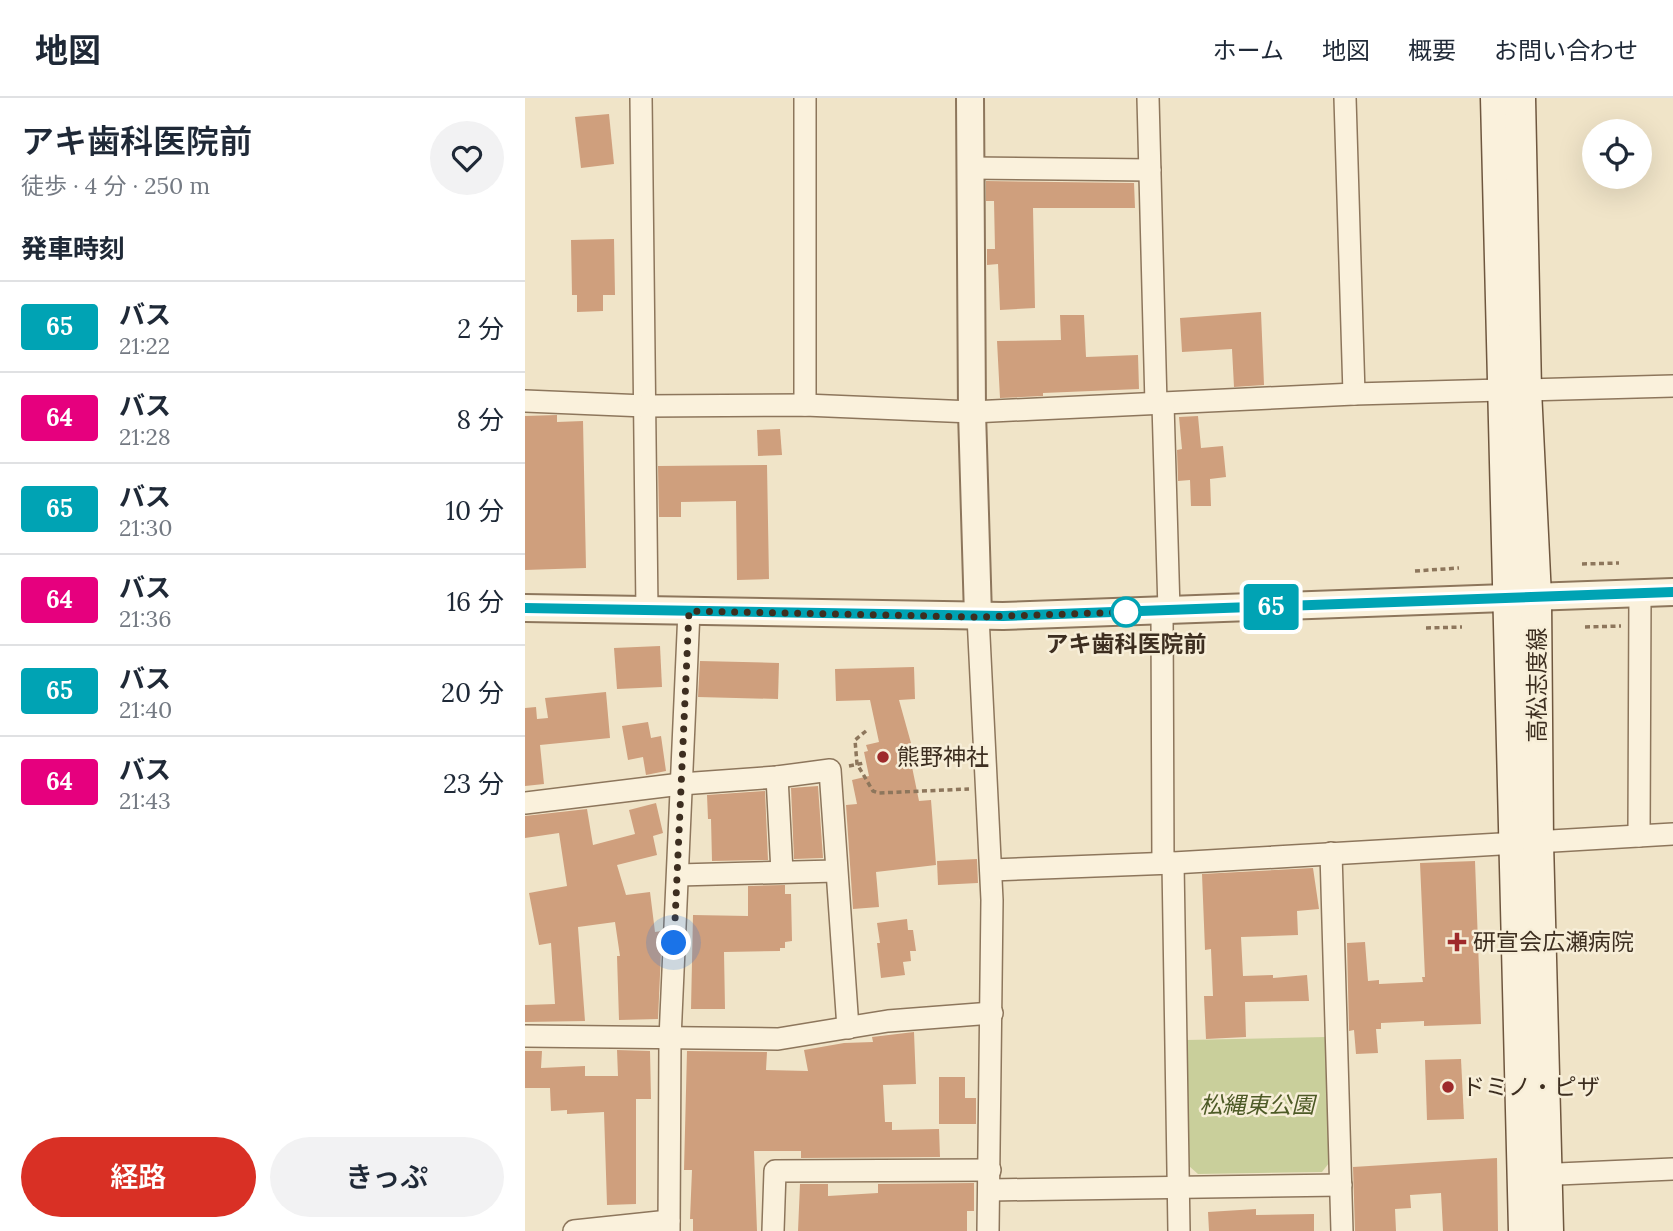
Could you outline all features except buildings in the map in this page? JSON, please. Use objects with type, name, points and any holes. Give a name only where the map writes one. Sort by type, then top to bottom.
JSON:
[{"type":"main road","name":"高松志度線","points":[[1496,98],[1514,390],[1522,598],[1535,1175],[1548,1231]]},
{"type":"main road","name":"高松志度線","points":[[1514,390],[1520,98]]},
{"type":"main road","name":"高松志度線","points":[[1524,1231],[1535,1175]]},
{"type":"street","points":[[641,98],[647,611]]},
{"type":"street","points":[[805,98],[805,405]]},
{"type":"street","points":[[970,98],[972,412],[978,617],[991,870],[992,1013],[988,1231]]},
{"type":"street","points":[[1148,98],[1160,404],[1168,863],[1179,1231]]},
{"type":"street","points":[[1345,98],[1353,394]]},
{"type":"street","points":[[970,169],[1150,170]]},
{"type":"street","points":[[525,401],[645,406],[805,405],[972,412],[1353,394],[1673,386]]},
{"type":"street","points":[[525,608],[978,617],[1673,592]]},
{"type":"street","points":[[1639,836],[1640,593]]},
{"type":"street","points":[[573,1231],[669,1226],[670,1039],[689,611]]},
{"type":"street","points":[[525,803],[681,784],[830,770],[848,1028]]},
{"type":"street","points":[[777,777],[782,872]]},
{"type":"street","points":[[991,870],[1168,863],[1673,834]]},
{"type":"street","points":[[1331,853],[1342,1231]]},
{"type":"street","points":[[678,874],[836,871]]},
{"type":"street","points":[[525,1036],[778,1039],[888,1021],[992,1013]]},
{"type":"street","points":[[1535,1175],[1673,1169]]},
{"type":"street","points":[[773,1231],[775,1171],[1179,1187],[1341,1185]]},
{"type":"path","points":[[1582,564],[1619,563]]},
{"type":"path","points":[[1415,571],[1459,568]]},
{"type":"path","points":[[1585,627],[1632,626]]},
{"type":"path","points":[[1426,628],[1462,627]]},
{"type":"path","points":[[866,732],[855,740],[857,764],[873,791],[879,793],[986,788]]},
{"type":"green space","name":"松縄東公園","points":[[1326,1037],[1329,1163],[1322,1172],[1198,1174],[1189,1166],[1186,1040]]},
{"type":"bus line","name":"65","points":[[525,608],[1003,616],[1673,592]]},
{"type":"place","name":"アキ歯科医院前","points":[[1126,612]]},
{"type":"place","name":"熊野神社","points":[[883,757]]},
{"type":"place","name":"研宣会広瀬病院","points":[[1457,942]]},
{"type":"place","name":"ドミノ・ピザ","points":[[1448,1087]]},
{"type":"route","points":[[674,943],[689,611],[978,617],[1126,612]]}]
